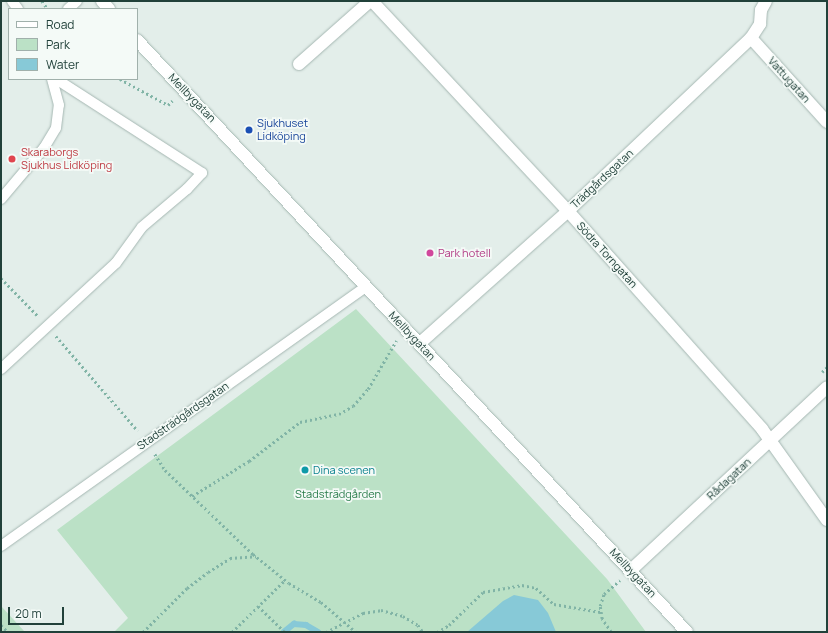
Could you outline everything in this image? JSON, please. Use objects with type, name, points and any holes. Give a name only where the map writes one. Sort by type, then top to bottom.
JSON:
[{"type":"street","points":[[299,64],[371,1]]},
{"type":"street","name":"Södra Torngatan","points":[[371,1],[568,211],[770,440],[827,520]]},
{"type":"street","points":[[752,1],[763,6]]},
{"type":"street","name":"Trädgårdsgatan","points":[[420,343],[568,211],[751,38],[760,24],[763,6]]},
{"type":"street","name":"Vattugatan","points":[[751,38],[827,122]]},
{"type":"street","name":"Mellbygatan","points":[[138,41],[687,632]]},
{"type":"street","name":"Rådagatan","points":[[631,570],[827,387]]},
{"type":"lane","points":[[69,8],[77,1]]},
{"type":"lane","points":[[1,199],[44,148],[56,128],[59,105],[52,80]]},
{"type":"lane","points":[[1,369],[116,263],[142,227],[187,189],[202,173],[58,80]]},
{"type":"lane","name":"Stadsträdgårdsgatan","points":[[1,546],[365,287]]},
{"type":"path","points":[[121,80],[128,86],[168,105],[184,90]]},
{"type":"path","points":[[1,278],[48,327],[147,442],[165,470],[257,556],[285,580],[321,602],[356,632]]},
{"type":"path","points":[[192,496],[249,461],[300,422],[339,414],[353,406],[376,377],[395,344],[402,325]]},
{"type":"path","points":[[143,632],[187,588],[208,572],[230,558],[257,556]]},
{"type":"path","points":[[611,632],[600,612],[604,594],[631,570]]},
{"type":"path","points":[[232,632],[285,580]]},
{"type":"path","points":[[437,632],[449,626],[483,592],[522,585],[536,588],[554,604],[600,612]]},
{"type":"path","points":[[258,606],[285,632]]},
{"type":"path","points":[[326,632],[363,613],[388,611],[413,621],[423,632]]},
{"type":"path","points":[[1,625],[8,632]]},
{"type":"green space","name":"Stadsträdgården","points":[[356,309],[607,579],[646,632],[114,632],[128,618],[57,530]]},
{"type":"green space","points":[[1,606],[25,632],[1,632]]},
{"type":"water","points":[[514,595],[538,600],[548,613],[556,632],[467,632],[503,601]]},
{"type":"waterway","points":[[284,632],[294,624],[306,625],[318,632]]},
{"type":"place","name":"Sjukhuset Lidköping","points":[[249,130]]},
{"type":"place","name":"Skaraborgs Sjukhus Lidköping","points":[[12,159]]},
{"type":"place","name":"Park hotell","points":[[430,253]]},
{"type":"place","name":"Dina scenen","points":[[305,470]]}]
